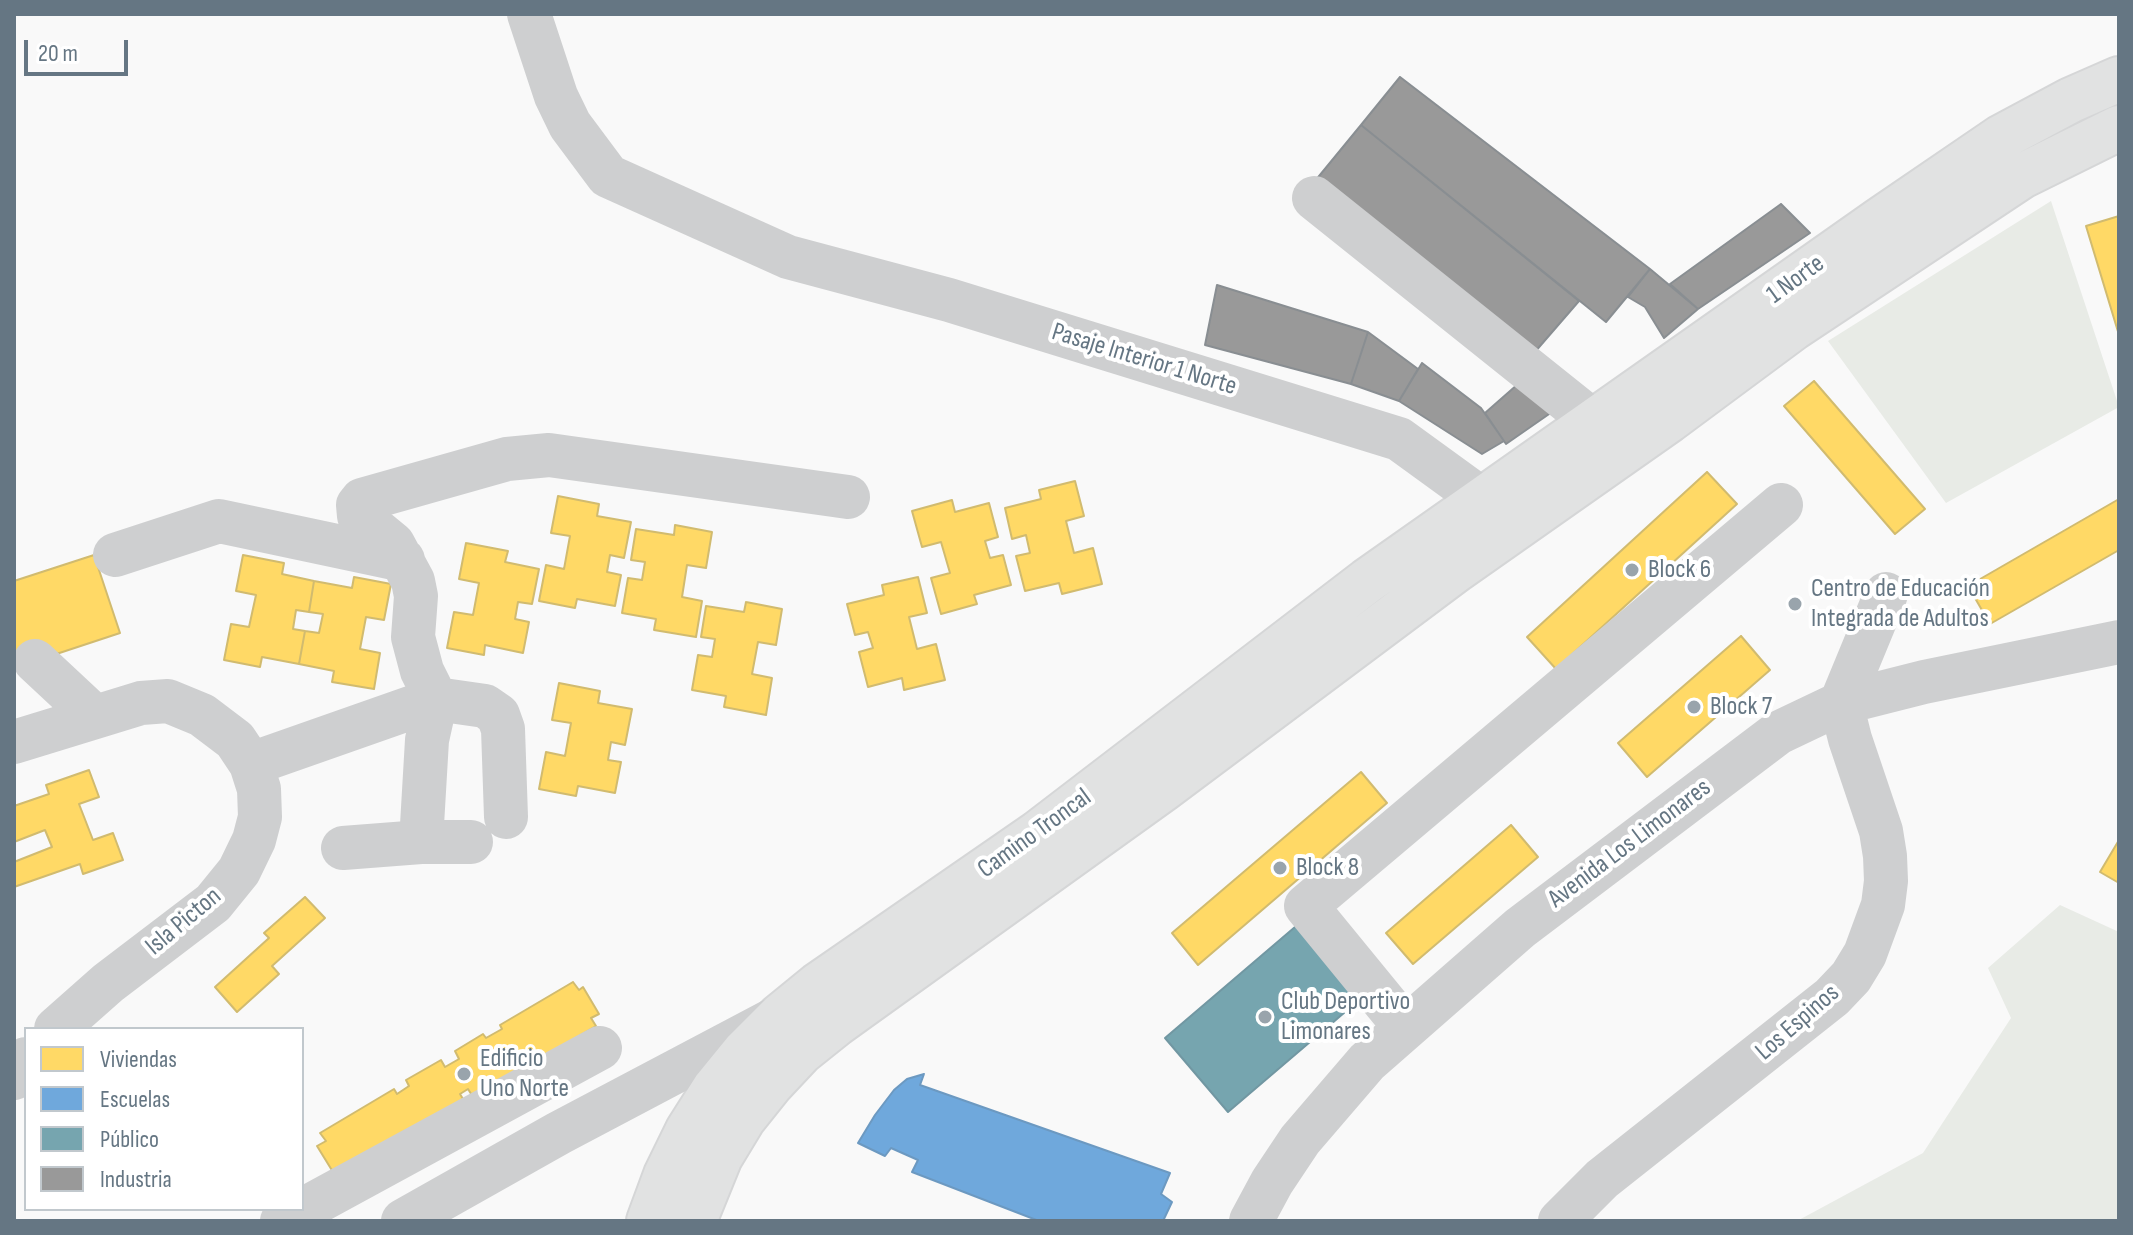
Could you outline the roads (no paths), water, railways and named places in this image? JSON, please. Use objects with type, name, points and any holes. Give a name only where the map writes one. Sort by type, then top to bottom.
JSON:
[{"type":"main road","name":"1 Norte","points":[[1497,515],[1594,422],[2000,138],[2071,100],[2119,79]]},
{"type":"main road","name":"1 Norte","points":[[1497,515],[1669,420],[1793,328],[2022,176],[2119,128]]},
{"type":"main road","name":"Camino Troncal","points":[[649,1221],[666,1175],[688,1130],[714,1089],[780,1016],[818,985],[1038,833],[1367,581],[1497,515]]},
{"type":"main road","name":"Camino Troncal","points":[[694,1221],[720,1157],[743,1119],[801,1052],[1163,789],[1497,515]]},
{"type":"street","name":"Pasaje Interior 1 Norte","points":[[529,14],[561,106],[588,152],[608,176],[788,257],[949,300],[1399,439],[1497,515]]},
{"type":"street","points":[[1314,198],[1594,422]]},
{"type":"street","points":[[421,842],[427,740],[436,699],[422,671],[413,637],[416,596],[413,581],[393,544],[359,516],[358,505],[362,500],[507,459],[549,455],[848,497]]},
{"type":"street","points":[[1405,1027],[1306,906],[1781,505]]},
{"type":"street","points":[[120,568],[198,528],[219,521],[403,560]]},
{"type":"street","points":[[1841,703],[1886,594]]},
{"type":"street","name":"Avenida Los Limonares","points":[[1251,1221],[1272,1182],[1324,1110],[1367,1062],[1520,928],[1778,733],[1841,703],[1924,682],[2119,642]]},
{"type":"street","points":[[35,661],[95,717]]},
{"type":"street","points":[[251,764],[436,699],[485,706],[498,715],[503,729],[506,817]]},
{"type":"street","name":"Isla Picton","points":[[14,742],[141,703],[168,701],[202,715],[235,740],[251,764],[259,789],[260,817],[254,840],[239,871],[213,903],[108,983],[58,1027]]},
{"type":"street","name":"Los Espinos","points":[[1560,1221],[1602,1179],[1832,997],[1851,977],[1865,954],[1883,905],[1885,856],[1881,831],[1841,703]]},
{"type":"street","points":[[343,848],[471,842]]},
{"type":"street","points":[[403,1221],[616,1102],[780,1016]]},
{"type":"street","points":[[304,1209],[600,1048]]},
{"type":"street","points":[[616,1102],[658,1108],[678,1119],[688,1130]]},
{"type":"street","points":[[282,1221],[300,1211]]},
{"type":"place","name":"Block 6","points":[[1632,570]]},
{"type":"place","name":"Centro de Educación Integrada de Adultos","points":[[1795,604]]},
{"type":"place","name":"Block 7","points":[[1694,707]]},
{"type":"place","name":"Block 8","points":[[1280,868]]},
{"type":"place","name":"Club Deportivo Limonares","points":[[1265,1017]]},
{"type":"place","name":"Edificio Uno Norte","points":[[464,1074]]}]
